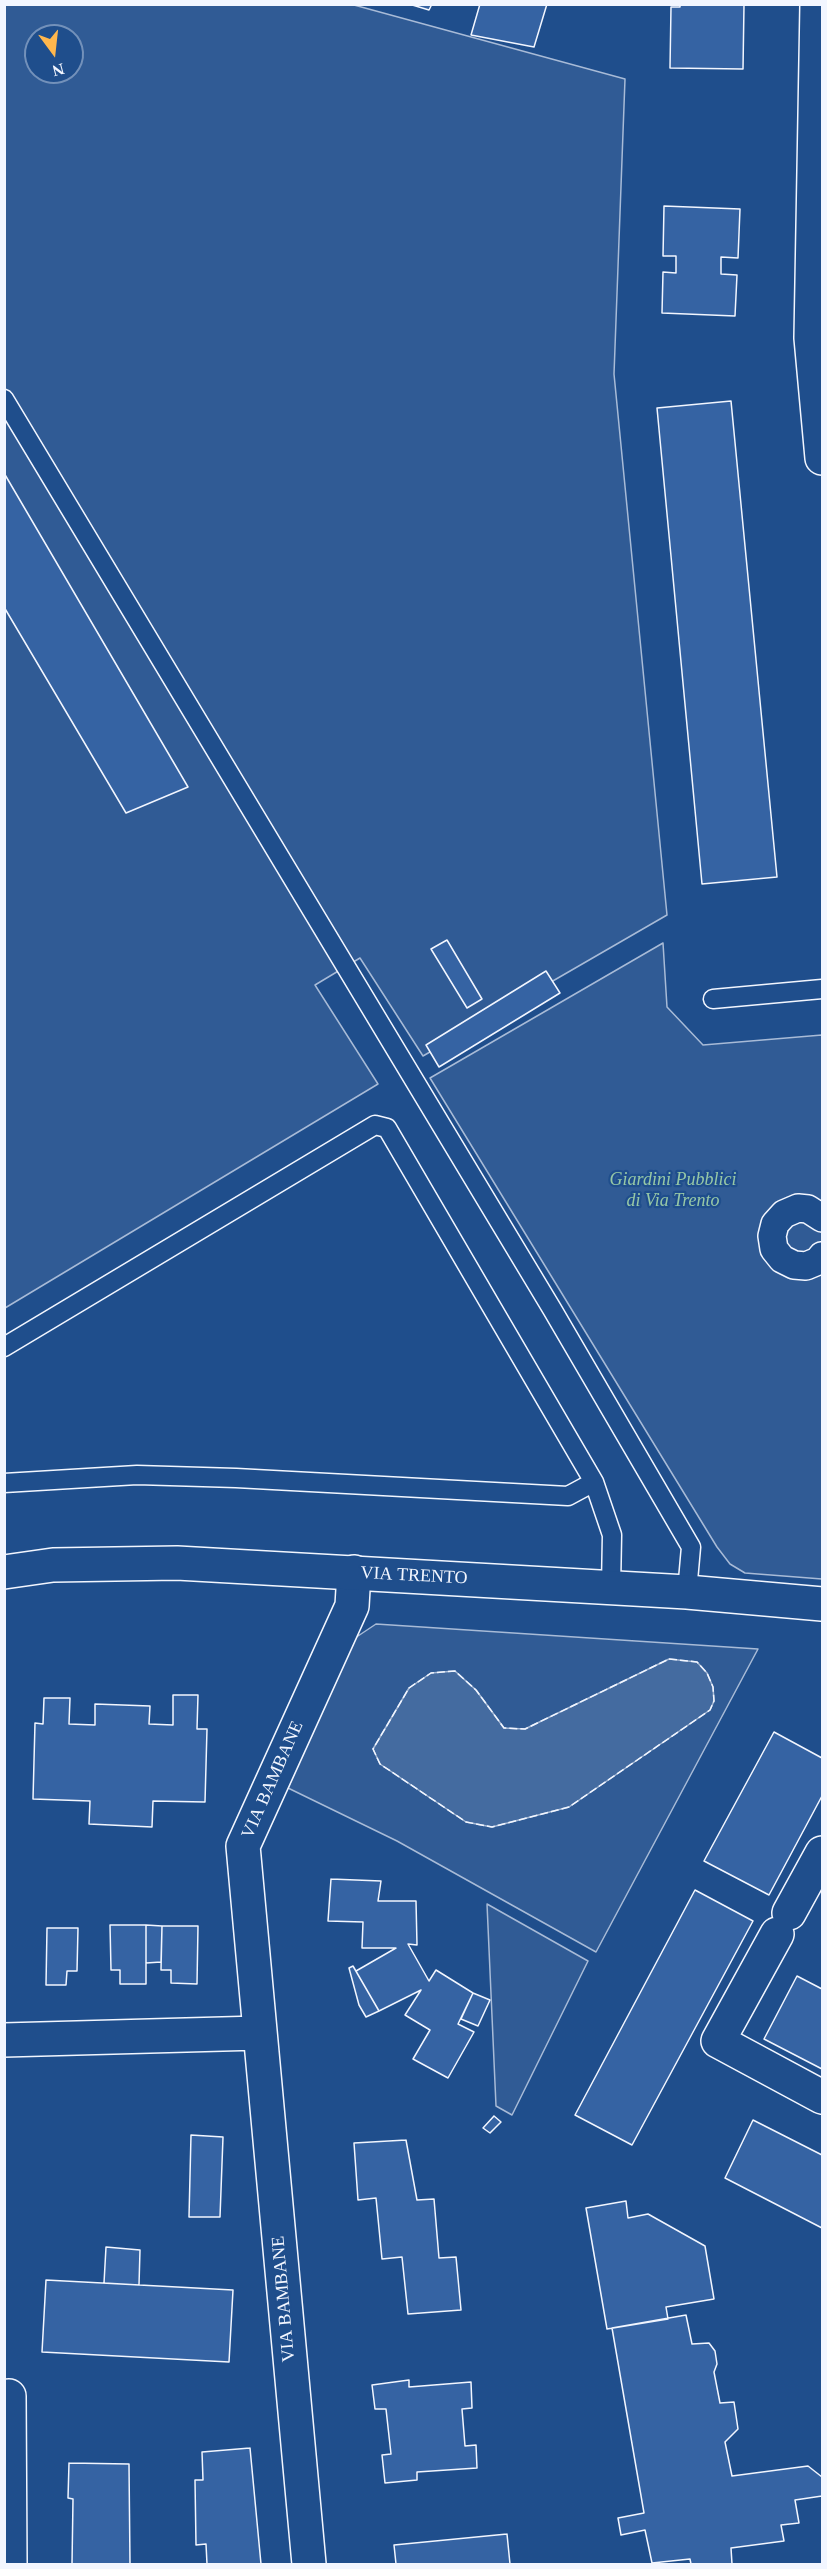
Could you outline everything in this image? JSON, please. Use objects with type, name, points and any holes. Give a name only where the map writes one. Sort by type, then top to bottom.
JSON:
[{"type":"street","points":[[817,4],[811,338],[822,458]]},
{"type":"street","points":[[822,1218],[808,1209],[798,1208],[784,1214],[775,1224],[772,1236],[774,1248],[782,1259],[794,1265],[806,1266],[822,1256]]},
{"type":"street","name":"VIA TRENTO","points":[[4,1572],[53,1565],[177,1563],[611,1587],[822,1604]]},
{"type":"street","name":"VIA BAMBANE","points":[[309,2565],[243,1846],[348,1616],[352,1606],[354,1572]]},
{"type":"street","points":[[822,1853],[718,2041],[822,2097]]},
{"type":"street","points":[[4,2040],[259,2033]]},
{"type":"street","points":[[9,2396],[10,2565]]},
{"type":"lane","points":[[4,399],[552,1309],[691,1547],[687,1592]]},
{"type":"lane","points":[[713,999],[822,989]]},
{"type":"lane","points":[[4,1347],[375,1125],[387,1128],[594,1482],[612,1535],[611,1587]]},
{"type":"lane","points":[[4,1483],[137,1475],[236,1478],[568,1496],[594,1482]]},
{"type":"green space","points":[[4,5],[354,5],[625,79],[614,374],[667,915],[423,1056],[360,958],[315,985],[378,1084],[5,1308]]},
{"type":"green space","name":"Giardini Pubblici di Via Trento","points":[[663,943],[667,1007],[703,1045],[822,1035],[822,1579],[745,1573],[730,1564],[717,1547],[430,1078]]},
{"type":"green space","points":[[376,1624],[758,1649],[596,1952],[397,1841],[288,1788],[352,1640]]},
{"type":"green space","points":[[487,1904],[588,1961],[512,2115],[496,2106]]},
{"type":"shaded area","points":[[669,1659],[697,1662],[707,1673],[713,1687],[714,1701],[710,1710],[569,1807],[492,1827],[466,1822],[380,1764],[373,1749],[409,1688],[431,1673],[455,1671],[476,1690],[504,1728],[525,1729]]},
{"type":"building","points":[[409,4],[432,4],[429,10]]},
{"type":"building","points":[[480,4],[547,4],[534,47],[471,35]]},
{"type":"building","points":[[680,4],[744,5],[743,69],[670,68],[671,7],[680,7]]},
{"type":"building","points":[[664,206],[740,209],[738,258],[721,257],[721,274],[737,275],[735,316],[662,313],[663,272],[676,273],[676,256],[663,256]]},
{"type":"building","points":[[731,401],[777,877],[702,884],[657,408]]},
{"type":"building","points":[[4,473],[188,787],[126,813],[4,607]]},
{"type":"building","points":[[447,940],[482,999],[467,1008],[431,949]]},
{"type":"building","points":[[546,971],[560,993],[439,1067],[426,1045]]},
{"type":"building","points":[[173,1695],[198,1695],[197,1729],[207,1729],[205,1802],[153,1801],[152,1827],[89,1824],[90,1801],[33,1799],[35,1723],[43,1724],[44,1698],[70,1698],[69,1724],[95,1725],[95,1704],[150,1706],[149,1724],[173,1725]]},
{"type":"building","points":[[774,1732],[822,1758],[822,1796],[769,1895],[704,1861]]},
{"type":"building","points":[[331,1879],[381,1881],[378,1901],[416,1901],[417,1945],[408,1944],[429,1981],[436,1970],[473,1993],[458,2024],[474,2032],[448,2078],[413,2059],[430,2030],[405,2015],[421,1990],[379,2011],[356,1971],[396,1948],[362,1948],[363,1922],[328,1921]]},
{"type":"building","points":[[695,1890],[753,1921],[632,2145],[575,2115]]},
{"type":"building","points":[[110,1925],[146,1925],[146,1984],[120,1984],[120,1970],[111,1970]]},
{"type":"building","points":[[146,1925],[162,1926],[161,1962],[146,1963]]},
{"type":"building","points":[[162,1926],[198,1926],[197,1984],[171,1983],[171,1970],[161,1970]]},
{"type":"building","points":[[47,1928],[78,1928],[77,1971],[67,1971],[66,1985],[46,1985]]},
{"type":"building","points":[[353,1966],[379,2011],[366,2017],[359,2005],[349,1968]]},
{"type":"building","points":[[797,1976],[822,1989],[822,2069],[764,2039]]},
{"type":"building","points":[[473,1993],[490,2000],[478,2026],[461,2019]]},
{"type":"building","points":[[494,2116],[501,2122],[490,2133],[483,2128]]},
{"type":"building","points":[[753,2120],[822,2155],[822,2228],[725,2178]]},
{"type":"building","points":[[191,2135],[223,2137],[220,2217],[189,2217]]},
{"type":"building","points":[[406,2140],[417,2200],[434,2199],[439,2258],[456,2257],[461,2310],[408,2314],[402,2257],[382,2259],[376,2198],[358,2200],[354,2143]]},
{"type":"building","points":[[626,2201],[628,2218],[648,2214],[705,2246],[714,2299],[666,2307],[668,2319],[607,2329],[586,2208]]},
{"type":"building","points":[[106,2247],[140,2250],[139,2285],[104,2283]]},
{"type":"building","points":[[46,2280],[233,2290],[229,2362],[42,2352]]},
{"type":"building","points":[[686,2315],[692,2344],[709,2343],[715,2351],[717,2364],[714,2372],[720,2403],[734,2402],[738,2429],[725,2442],[732,2476],[808,2466],[822,2477],[822,2496],[795,2500],[799,2523],[781,2525],[784,2541],[731,2548],[732,2564],[691,2564],[690,2559],[652,2563],[645,2530],[621,2535],[618,2518],[644,2513],[612,2328]]},
{"type":"building","points":[[409,2380],[409,2387],[471,2382],[472,2408],[462,2409],[465,2446],[476,2445],[477,2468],[417,2472],[417,2480],[385,2483],[382,2455],[391,2454],[386,2409],[375,2409],[372,2385]]},
{"type":"building","points":[[250,2448],[261,2564],[207,2564],[206,2544],[196,2545],[195,2480],[203,2480],[202,2452]]},
{"type":"building","points":[[69,2463],[129,2464],[130,2564],[72,2564],[73,2499],[68,2498]]},
{"type":"building","points":[[507,2534],[510,2564],[396,2564],[394,2545]]},
{"type":"fence","points":[[669,1659],[697,1662],[707,1673],[713,1687],[714,1701],[710,1710],[569,1807],[492,1827],[466,1822],[380,1764],[373,1749],[409,1688],[431,1673],[455,1671],[476,1690],[504,1728],[525,1729],[669,1659]]}]
